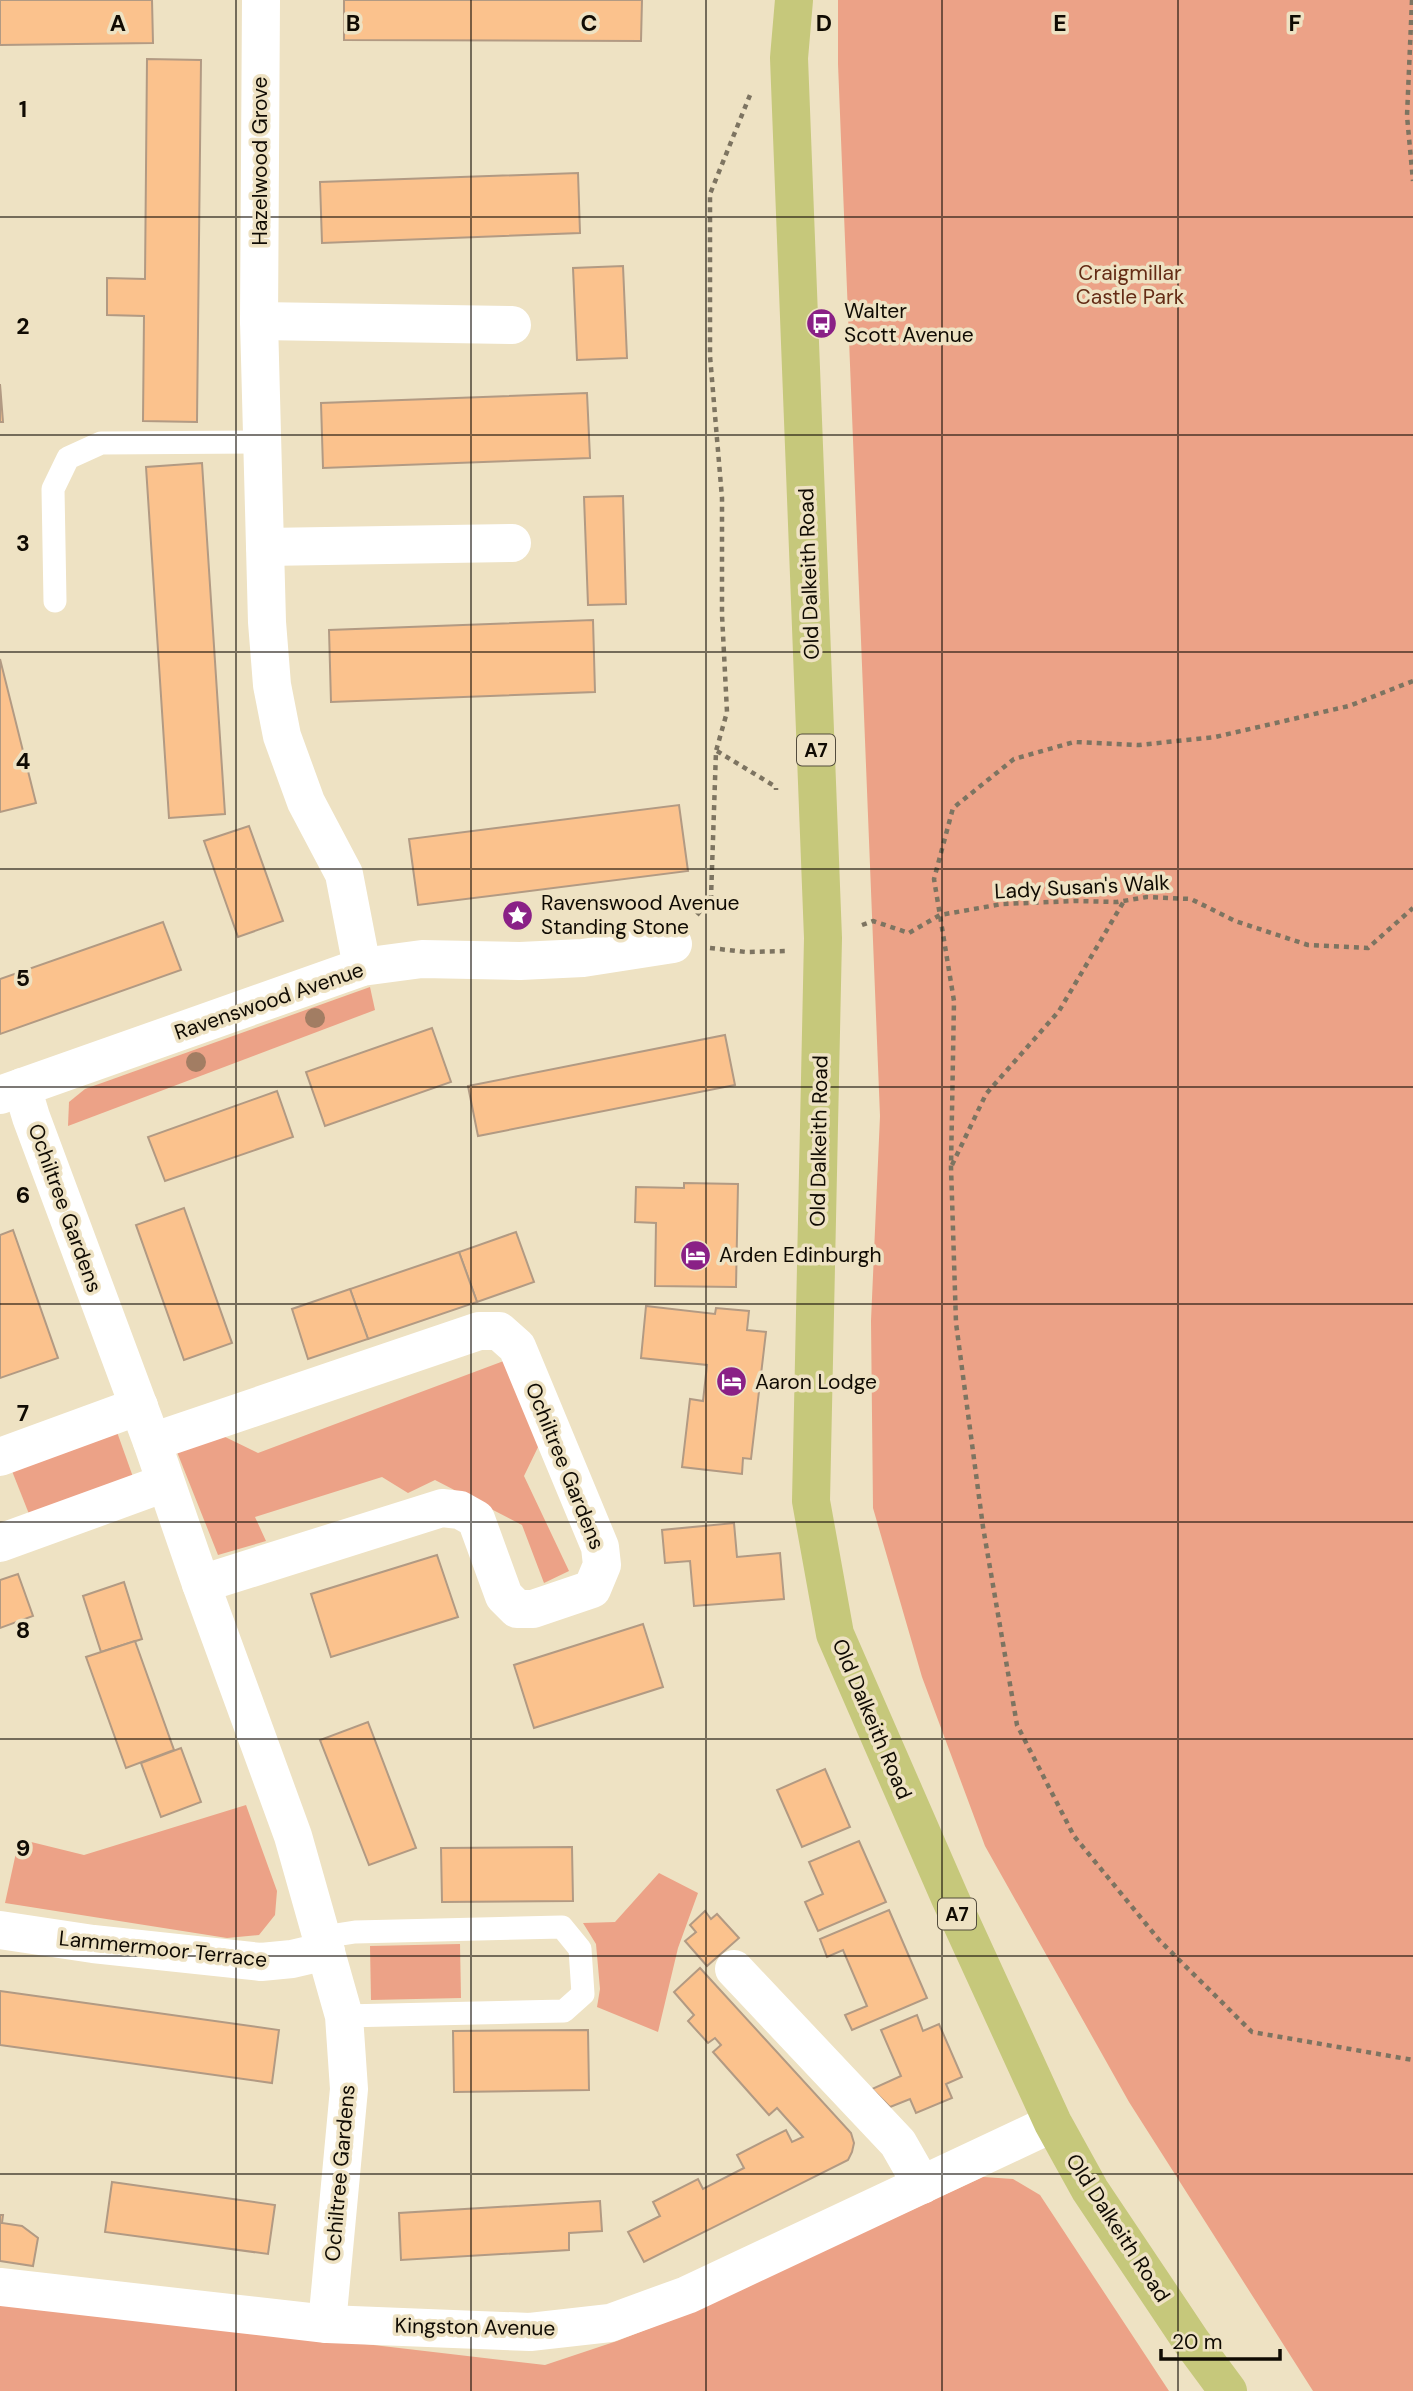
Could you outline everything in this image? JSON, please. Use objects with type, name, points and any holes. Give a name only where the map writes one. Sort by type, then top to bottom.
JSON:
[{"type":"main road","name":"Old Dalkeith Road","points":[[793,0],[789,58],[823,938],[811,1501],[835,1634],[950,1898],[1053,2123],[1090,2190],[1228,2391]]},
{"type":"street","name":"Hazelwood Grove","points":[[261,0],[259,321],[267,622],[272,685],[282,736],[306,802],[344,874],[362,967]]},
{"type":"street","points":[[259,321],[512,325]]},
{"type":"street","points":[[265,547],[512,543]]},
{"type":"street","name":"Ravenswood Avenue","points":[[11,1091],[362,967],[422,959],[520,961],[583,958],[673,944]]},
{"type":"street","name":"Ochiltree Gardens","points":[[11,1091],[31,1117],[139,1406],[293,1836],[344,2016],[349,2089],[327,2324]]},
{"type":"street","name":"Ochiltree Gardens","points":[[152,1443],[479,1331],[499,1331],[517,1347],[600,1547],[602,1565],[592,1589],[533,1609],[517,1609],[504,1596],[476,1519],[460,1510],[442,1508],[201,1584]]},
{"type":"street","points":[[0,1457],[139,1406]]},
{"type":"street","points":[[0,1543],[165,1483]]},
{"type":"street","name":"Lammermoor Terrace","points":[[0,1930],[93,1944],[261,1962],[292,1959],[324,1944]]},
{"type":"street","points":[[734,1969],[898,2143],[922,2185]]},
{"type":"street","name":"Kingston Avenue","points":[[0,2287],[327,2324],[530,2332],[610,2323],[687,2295],[1053,2123]]},
{"type":"lane","points":[[55,601],[53,489],[68,458],[101,443],[261,442]]},
{"type":"lane","points":[[324,1944],[355,1932],[562,1927],[580,1949],[583,1994],[564,2011],[344,2016]]},
{"type":"path","points":[[1412,0],[1406,116],[1413,181]]},
{"type":"path","points":[[673,944],[711,898],[716,751],[727,712],[722,615],[722,498],[709,356],[710,194],[759,73],[789,58]]},
{"type":"path","points":[[1413,681],[1349,706],[1215,737],[1139,744],[1074,742],[1014,759],[953,808],[934,879],[954,1001],[951,1167],[956,1323],[983,1527],[1017,1726],[1074,1836],[1160,1941],[1252,2032],[1413,2060]]},
{"type":"path","points":[[716,751],[776,788],[777,800]]},
{"type":"path","name":"Lady Susan's Walk","points":[[823,938],[873,921],[909,933],[940,915],[1002,904],[1125,901],[1147,897],[1191,899],[1235,921],[1308,945],[1368,948],[1413,908]]},
{"type":"path","points":[[951,1167],[986,1094],[1059,1011],[1125,901]]},
{"type":"path","points":[[673,944],[746,952],[778,952]]},
{"type":"green space","name":"Craigmillar Castle Park","points":[[838,0],[1413,0],[1413,2391],[1313,2391],[1129,2102],[985,1846],[922,1677],[873,1508],[871,1321],[880,1116],[838,64]]},
{"type":"green space","points":[[370,987],[375,1010],[68,1126],[69,1102],[85,1089]]},
{"type":"green space","points":[[509,1359],[540,1443],[524,1476],[569,1571],[544,1583],[522,1525],[435,1480],[408,1493],[382,1477],[255,1517],[266,1541],[218,1555],[177,1452],[219,1434],[258,1453]]},
{"type":"green space","points":[[117,1432],[133,1477],[31,1519],[10,1466]]},
{"type":"green space","points":[[246,1805],[277,1891],[275,1915],[259,1935],[227,1938],[5,1903],[19,1839],[84,1855]]},
{"type":"green space","points":[[659,1873],[698,1893],[678,1948],[658,2032],[597,2007],[600,1989],[596,1944],[583,1923],[615,1922]]},
{"type":"green space","points":[[460,1944],[461,1998],[371,2000],[370,1946]]},
{"type":"green space","points":[[983,2177],[1013,2179],[1040,2195],[1169,2391],[0,2391],[0,2298],[110,2314],[545,2365],[691,2312]]},
{"type":"building","points":[[0,0],[152,0],[153,43],[0,45]]},
{"type":"building","points":[[344,0],[642,0],[641,41],[344,40]]},
{"type":"building","points":[[147,59],[201,60],[197,422],[143,421],[144,316],[107,315],[107,278],[145,279]]},
{"type":"building","points":[[578,173],[580,233],[322,243],[320,182]]},
{"type":"building","points":[[623,266],[627,358],[577,360],[573,268]]},
{"type":"building","points":[[0,384],[3,422],[0,422]]},
{"type":"building","points":[[587,393],[590,458],[323,468],[321,403]]},
{"type":"building","points":[[202,463],[225,814],[169,818],[146,467]]},
{"type":"building","points":[[623,496],[626,604],[588,605],[584,497]]},
{"type":"building","points":[[593,620],[595,692],[331,702],[329,630]]},
{"type":"building","points":[[0,659],[36,803],[0,812]]},
{"type":"building","points":[[679,805],[688,871],[418,905],[409,839]]},
{"type":"building","points":[[249,826],[283,921],[238,937],[204,841]]},
{"type":"building","points":[[163,922],[181,970],[0,1034],[0,979]]},
{"type":"building","points":[[432,1028],[451,1082],[325,1126],[306,1072]]},
{"type":"building","points":[[725,1035],[735,1085],[478,1136],[468,1086]]},
{"type":"building","points":[[277,1091],[293,1137],[165,1181],[148,1137]]},
{"type":"building","name":"Arden Edinburgh","points":[[684,1183],[738,1184],[736,1287],[655,1286],[656,1223],[635,1222],[636,1187],[684,1188]]},
{"type":"building","points":[[184,1208],[232,1343],[184,1360],[136,1225]]},
{"type":"building","points":[[13,1230],[58,1358],[0,1378],[0,1235]]},
{"type":"building","points":[[516,1232],[534,1282],[477,1302],[459,1252]]},
{"type":"building","points":[[459,1252],[477,1302],[368,1339],[350,1289]]},
{"type":"building","points":[[350,1289],[368,1339],[308,1359],[292,1309]]},
{"type":"building","name":"Aaron Lodge","points":[[646,1306],[715,1314],[716,1308],[749,1311],[747,1330],[766,1332],[751,1459],[743,1458],[742,1474],[682,1467],[690,1399],[703,1401],[707,1365],[641,1358]]},
{"type":"building","points":[[734,1523],[737,1557],[780,1553],[784,1599],[694,1606],[690,1561],[665,1563],[662,1530]]},
{"type":"building","points":[[437,1555],[458,1617],[331,1657],[311,1594]]},
{"type":"building","points":[[18,1574],[33,1616],[0,1628],[0,1580]]},
{"type":"building","points":[[124,1582],[142,1639],[101,1652],[83,1596]]},
{"type":"building","points":[[643,1624],[663,1687],[534,1728],[514,1665]]},
{"type":"building","points":[[135,1641],[174,1750],[126,1768],[86,1657]]},
{"type":"building","points":[[368,1722],[416,1848],[369,1865],[320,1740]]},
{"type":"building","points":[[181,1748],[201,1802],[161,1817],[141,1763]]},
{"type":"building","points":[[825,1769],[850,1827],[802,1847],[777,1790]]},
{"type":"building","points":[[859,1841],[886,1902],[818,1931],[805,1902],[823,1894],[809,1862]]},
{"type":"building","points":[[572,1847],[573,1901],[442,1902],[441,1848]]},
{"type":"building","points":[[889,1910],[927,1998],[852,2030],[845,2015],[867,2006],[843,1950],[827,1957],[820,1939]]},
{"type":"building","points":[[705,1911],[711,1919],[717,1914],[739,1938],[707,1966],[685,1941],[696,1932],[690,1925]]},
{"type":"building","points":[[700,1968],[851,2133],[854,2143],[848,2160],[644,2262],[628,2232],[660,2216],[653,2202],[698,2179],[703,2189],[744,2168],[737,2155],[786,2130],[792,2142],[803,2137],[777,2108],[769,2115],[713,2052],[721,2045],[715,2038],[708,2043],[688,2021],[694,2015],[674,1992]]},
{"type":"building","points":[[0,1991],[279,2030],[272,2083],[0,2045]]},
{"type":"building","points":[[917,2015],[923,2031],[939,2024],[962,2077],[946,2084],[952,2098],[916,2113],[910,2099],[890,2107],[872,2089],[901,2076],[881,2030]]},
{"type":"building","points":[[588,2030],[589,2090],[454,2092],[453,2031]]},
{"type":"building","points":[[112,2182],[275,2205],[268,2254],[105,2232]]},
{"type":"building","points":[[600,2201],[602,2231],[569,2233],[569,2250],[401,2260],[399,2213]]},
{"type":"building","points":[[0,2215],[3,2215],[2,2223],[22,2226],[38,2238],[33,2266],[0,2261]]},
{"type":"place","name":"Walter Scott Avenue","points":[[821,323]]},
{"type":"place","name":"Ravenswood Avenue Standing Stone","points":[[518,915]]},
{"type":"place","name":"Arden Edinburgh","points":[[696,1255]]},
{"type":"place","name":"Aaron Lodge","points":[[732,1382]]}]
